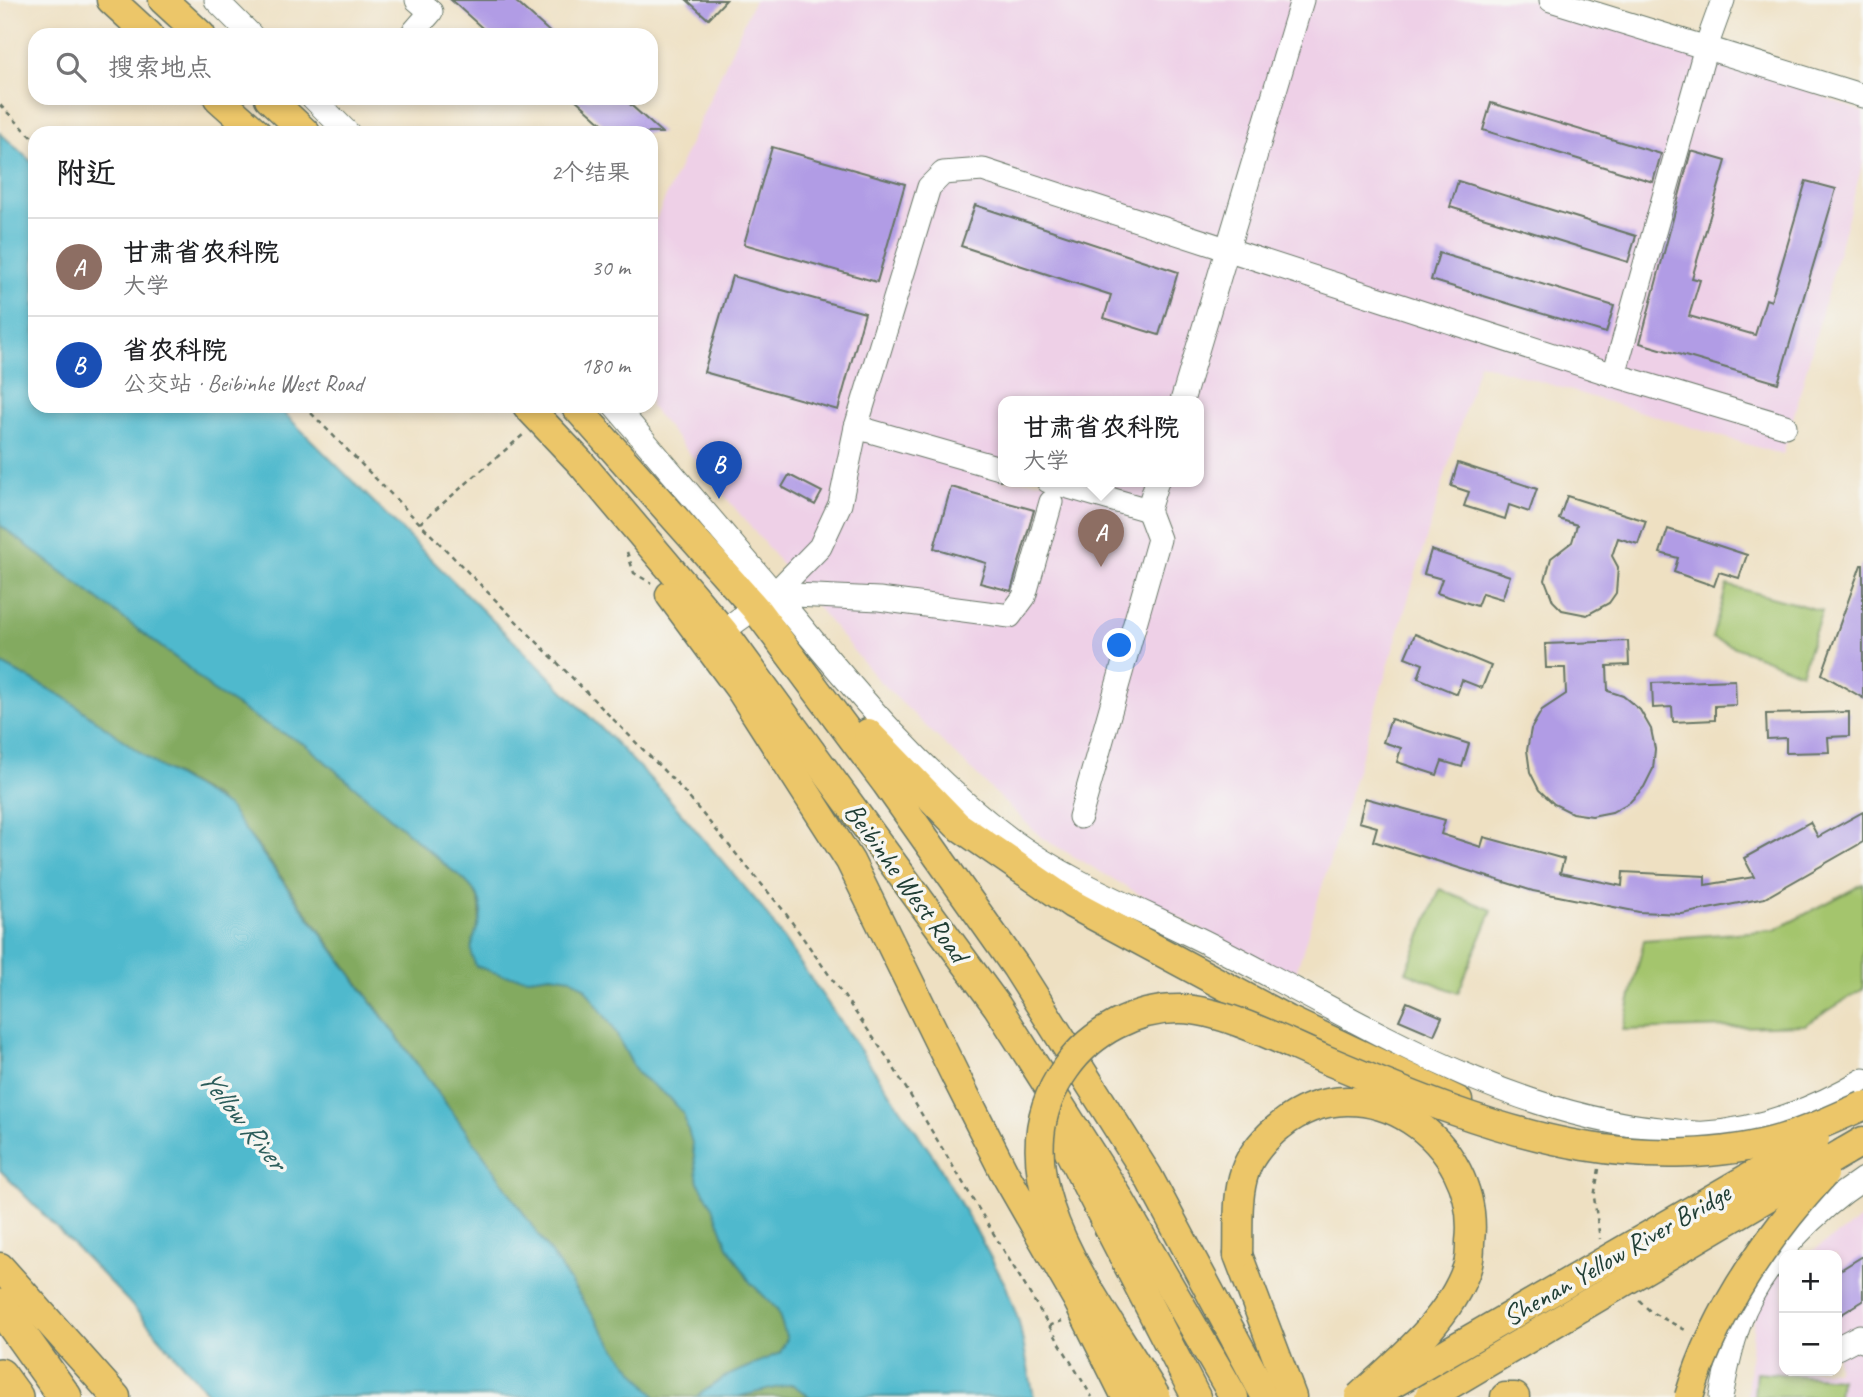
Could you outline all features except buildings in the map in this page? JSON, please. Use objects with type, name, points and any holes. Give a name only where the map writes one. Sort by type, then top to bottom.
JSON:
[{"type":"highway","points":[[0,1306],[65,1397]]},
{"type":"highway","points":[[0,1375],[16,1397]]},
{"type":"main road","points":[[111,0],[141,28]]},
{"type":"main road","points":[[163,0],[193,28]]},
{"type":"main road","points":[[226,105],[249,126]]},
{"type":"main road","points":[[275,105],[292,126]]},
{"type":"main road","name":"Beibinhe West Road","points":[[534,413],[580,462],[723,631],[997,1006],[1116,1193],[1234,1397]]},
{"type":"main road","name":"Beibinhe West Road","points":[[583,413],[765,601],[787,651],[887,783],[1016,967],[1147,1176],[1236,1340],[1282,1395]]},
{"type":"main road","points":[[580,462],[618,526],[740,688],[850,860],[1003,1172],[1077,1299],[1126,1397]]},
{"type":"main road","points":[[787,651],[957,825],[1084,910],[1288,1020],[1517,1129]]},
{"type":"main road","points":[[997,1006],[1080,1176],[1196,1397]]},
{"type":"main road","points":[[1156,1397],[1062,1242],[1046,1197],[1037,1144],[1049,1091],[1081,1047],[1127,1018],[1181,1009],[1234,1021],[1409,1095],[1517,1129],[1584,1146],[1661,1153],[1721,1151],[1784,1138],[1863,1109]]},
{"type":"main road","points":[[1282,1395],[1238,1255],[1239,1209],[1245,1170],[1268,1136],[1298,1111],[1333,1100],[1383,1106],[1427,1130],[1459,1169],[1473,1217],[1468,1267],[1443,1311],[1359,1397]]},
{"type":"main road","name":"Shenan Yellow River Bridge","points":[[1370,1397],[1863,1109]]},
{"type":"main road","points":[[1689,1397],[1698,1368],[1725,1313],[1782,1220],[1854,1147]]},
{"type":"main road","name":"Shenan Yellow River Bridge","points":[[1429,1397],[1854,1147]]},
{"type":"main road","points":[[0,1267],[116,1397]]},
{"type":"main road","points":[[0,1287],[31,1317],[94,1397]]},
{"type":"main road","points":[[1700,1397],[1725,1313]]},
{"type":"main road","points":[[1505,1397],[1515,1397]]},
{"type":"lane","points":[[216,0],[244,28]]},
{"type":"lane","points":[[417,0],[431,12],[417,28]]},
{"type":"lane","points":[[1184,396],[1230,250],[1302,0]]},
{"type":"lane","points":[[1551,0],[1863,96]]},
{"type":"lane","points":[[1614,375],[1706,47],[1723,0]]},
{"type":"lane","points":[[296,126],[311,105]]},
{"type":"lane","points":[[321,105],[341,126]]},
{"type":"lane","points":[[723,631],[765,601],[820,547],[840,504],[856,427],[929,187],[943,173],[983,170],[1614,375],[1785,425]]},
{"type":"lane","points":[[620,413],[765,601],[914,755],[1010,839],[1089,889],[1204,942],[1349,1020],[1521,1098],[1609,1124],[1705,1133],[1782,1118],[1841,1094],[1863,1080]]},
{"type":"lane","points":[[856,427],[998,468]]},
{"type":"lane","points":[[1080,817],[1160,539],[1148,510],[1155,487]]},
{"type":"lane","points":[[765,601],[879,599],[1010,616],[1024,597],[1050,491],[1148,510]]},
{"type":"lane","points":[[1721,1397],[1734,1340],[1757,1286],[1799,1233],[1863,1179]]},
{"type":"lane","points":[[1842,1345],[1860,1336],[1863,1341]]},
{"type":"path","points":[[0,105],[28,132]]},
{"type":"path","points":[[311,413],[680,787],[784,911],[889,1060],[1092,1397]]},
{"type":"path","points":[[420,523],[534,413]]},
{"type":"shaded area","points":[[754,0],[1573,0],[1863,112],[1863,162],[1783,455],[1479,363],[1293,983],[1042,838],[877,679],[656,413],[658,413],[658,214]]},
{"type":"shaded area","points":[[1863,1218],[1863,1397],[1747,1397],[1757,1286],[1779,1272],[1779,1376],[1842,1376],[1842,1250],[1814,1250]]},
{"type":"green space","points":[[0,525],[185,665],[212,690],[262,722],[306,745],[461,877],[479,901],[479,920],[472,945],[529,978],[551,975],[571,978],[584,987],[612,1026],[637,1073],[670,1098],[683,1113],[692,1143],[698,1182],[713,1207],[728,1246],[750,1282],[777,1309],[787,1339],[780,1353],[725,1377],[696,1397],[656,1397],[648,1390],[615,1348],[488,1161],[263,852],[217,798],[157,765],[64,697],[0,663]]},
{"type":"green space","points":[[1727,585],[1822,611],[1801,673],[1712,638]]},
{"type":"green space","points":[[1863,884],[1863,989],[1805,1025],[1623,1030],[1644,940],[1775,930]]},
{"type":"green space","points":[[1440,889],[1492,910],[1458,993],[1406,972]]},
{"type":"green space","points":[[1756,1372],[1840,1379],[1838,1397],[1754,1397]]},
{"type":"green space","points":[[781,1384],[799,1386],[810,1397],[737,1397]]},
{"type":"water","points":[[0,133],[28,159],[28,413],[284,413],[606,733],[664,793],[760,905],[934,1157],[979,1236],[1006,1286],[1019,1322],[1034,1397],[810,1397],[792,1384],[737,1397],[696,1397],[725,1377],[780,1353],[787,1339],[777,1309],[750,1282],[728,1246],[713,1207],[698,1182],[692,1143],[683,1113],[670,1098],[637,1073],[612,1026],[584,987],[571,978],[551,975],[529,978],[502,975],[476,966],[472,953],[481,910],[478,898],[468,884],[306,745],[262,722],[212,690],[185,665],[0,525]]},
{"type":"water","name":"Yellow River","points":[[0,663],[64,697],[157,765],[228,807],[488,1161],[615,1348],[656,1397],[211,1397],[128,1301],[0,1170]]},
{"type":"place","name":"省农科院","points":[[719,499]]},
{"type":"place","name":"甘肃省农科院","points":[[1101,567]]}]
